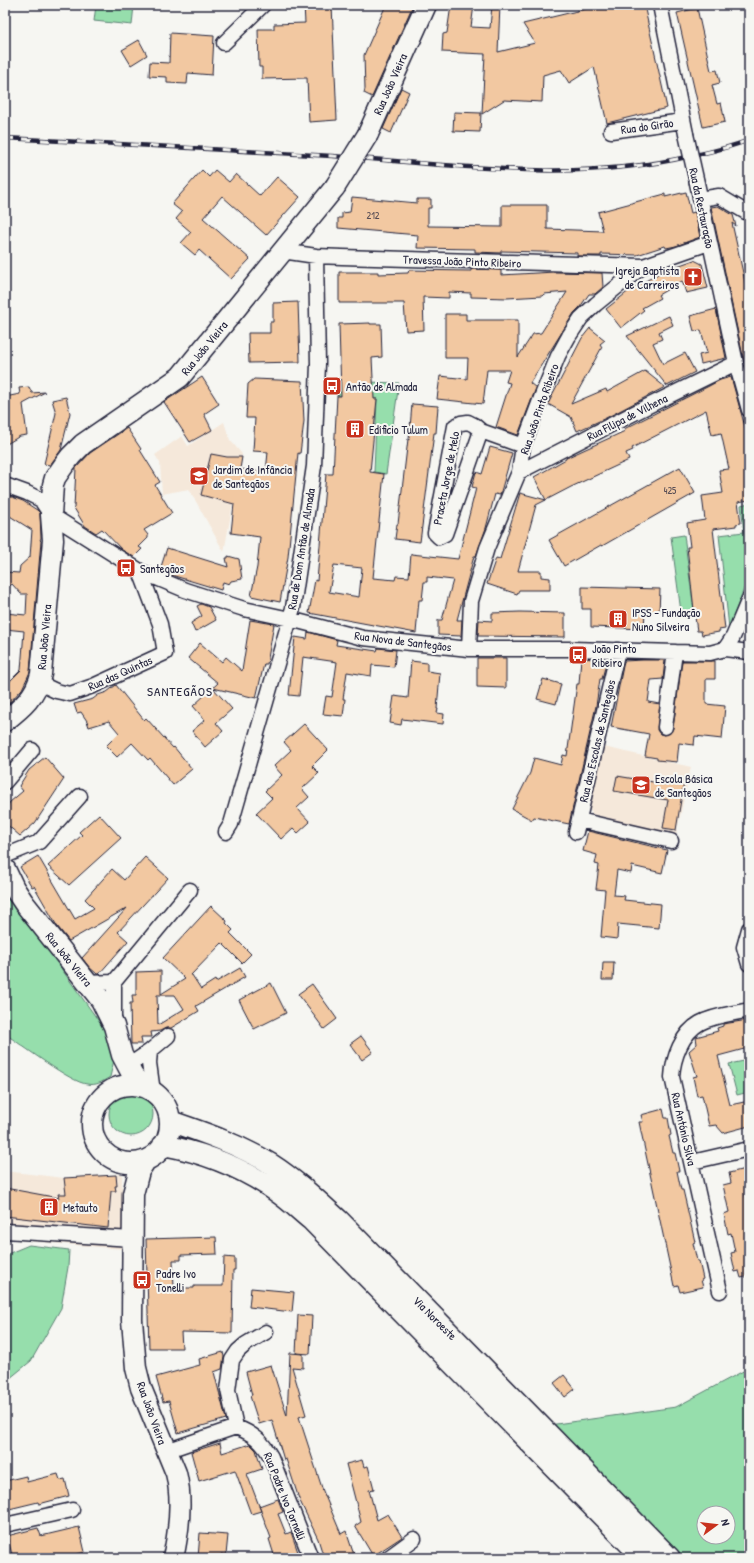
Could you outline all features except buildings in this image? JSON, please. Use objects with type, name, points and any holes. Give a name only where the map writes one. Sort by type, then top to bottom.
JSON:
[{"type":"street","points":[[224,43],[263,5]]},
{"type":"street","name":"Rua João Vieira","points":[[5,721],[26,704],[34,694],[39,683],[44,645],[53,540],[51,515],[55,478],[70,456],[83,444],[180,377],[336,187],[368,134],[426,5]]},
{"type":"street","name":"Rua da Restauração","points":[[660,5],[684,128],[709,243],[736,363],[749,410]]},
{"type":"street","name":"Rua do Girão","points":[[610,131],[684,128]]},
{"type":"street","points":[[700,199],[719,196],[749,214]]},
{"type":"street","name":"Rua João Pinto Ribeiro","points":[[469,649],[471,601],[487,548],[519,472],[523,446],[558,356],[569,336],[581,318],[643,266],[709,243]]},
{"type":"street","name":"Travessa João Pinto Ribeiro","points":[[282,251],[316,256],[643,266]]},
{"type":"street","name":"Rua de Dom Antão de Almada","points":[[226,832],[231,824],[293,608],[314,466],[318,364],[316,256]]},
{"type":"street","name":"Rua Filipa de Vilhena","points":[[519,472],[736,363]]},
{"type":"street","name":"Praceta Jorge de Melo","points":[[481,431],[445,534],[439,537],[435,533],[455,426],[468,422],[481,431],[523,446]]},
{"type":"street","points":[[5,485],[41,500],[51,515]]},
{"type":"street","name":"Rua Nova de Santegãos","points":[[51,515],[140,572],[185,590],[244,609],[363,638],[469,649],[618,650],[710,653],[725,649],[749,652]]},
{"type":"street","name":"Rua das Quintas","points":[[39,683],[56,691],[70,694],[93,686],[165,653],[160,624],[140,572]]},
{"type":"street","points":[[725,649],[733,638],[749,599]]},
{"type":"street","name":"Rua das Escolas de Santegãos","points":[[618,650],[578,826],[671,840]]},
{"type":"street","points":[[665,726],[675,652]]},
{"type":"street","points":[[5,782],[32,750]]},
{"type":"street","points":[[5,856],[40,842],[80,796]]},
{"type":"street","name":"Rua João Vieira","points":[[5,869],[14,888],[24,903],[101,1000],[114,1026],[125,1060],[133,1076],[147,1089]]},
{"type":"street","points":[[114,1026],[114,982],[190,890]]},
{"type":"street","points":[[749,929],[744,947],[749,964]]},
{"type":"street","points":[[87,983],[114,982]]},
{"type":"street","name":"Rua António Silva","points":[[720,1292],[672,1077],[674,1063],[680,1046],[686,1036],[700,1023],[714,1018],[749,1010]]},
{"type":"street","points":[[125,1060],[150,1051],[168,1036]]},
{"type":"street","points":[[147,1089],[150,1051]]},
{"type":"street","name":"Rua João Vieira","points":[[113,1089],[118,1081],[125,1060]]},
{"type":"street","points":[[125,1085],[147,1089],[160,1098],[167,1108],[170,1121],[169,1134],[155,1155],[146,1160],[131,1163],[116,1160],[107,1155],[98,1145],[93,1133],[92,1120],[95,1108],[102,1097],[113,1089],[125,1085]]},
{"type":"street","name":"Via Noroeste","points":[[170,1121],[243,1149],[272,1164],[298,1184],[340,1221],[670,1558]]},
{"type":"street","name":"Via Noroeste","points":[[163,1145],[204,1155],[239,1169],[281,1195],[305,1215],[643,1558]]},
{"type":"street","points":[[692,1162],[749,1149]]},
{"type":"street","name":"Rua João Vieira","points":[[116,1160],[124,1170],[133,1194]]},
{"type":"street","name":"Rua João Vieira","points":[[146,1160],[139,1171],[133,1194],[132,1320],[136,1368],[141,1388],[176,1473],[180,1487],[181,1504],[173,1558]]},
{"type":"street","points":[[5,1232],[132,1239]]},
{"type":"street","points":[[166,1451],[236,1427],[228,1390],[232,1360],[242,1347],[266,1332]]},
{"type":"street","name":"Rua Padre Ivo Tornelli","points":[[236,1427],[246,1431],[263,1444],[271,1457],[311,1558]]},
{"type":"street","points":[[5,1525],[72,1510]]},
{"type":"street","points":[[388,1558],[414,1539]]},
{"type":"shaded area","name":"Jardim de Infância de Santegãos","points":[[224,422],[230,440],[242,454],[224,552],[189,489],[162,494],[160,463],[155,455],[182,436],[188,446]]},
{"type":"shaded area","name":"Escola Básica de Santegãos","points":[[604,747],[691,767],[676,835],[592,814],[589,807]]},
{"type":"shaded area","points":[[5,1171],[64,1178],[122,1174],[122,1249],[5,1239]]},
{"type":"green space","points":[[96,5],[134,5],[132,25],[94,21]]},
{"type":"green space","points":[[337,381],[399,383],[386,474],[374,472],[377,399],[336,395]]},
{"type":"green space","points":[[749,503],[749,575],[729,628],[719,535],[744,532],[741,505]]},
{"type":"green space","points":[[684,535],[694,610],[681,612],[671,537]]},
{"type":"green space","points":[[5,890],[103,1027],[110,1044],[114,1060],[110,1077],[102,1082],[87,1084],[80,1082],[58,1070],[5,1034]]},
{"type":"green space","points":[[749,1060],[749,1092],[737,1095],[729,1064]]},
{"type":"green space","points":[[131,1092],[143,1096],[149,1102],[153,1114],[149,1126],[143,1132],[131,1136],[119,1132],[113,1126],[109,1114],[113,1102],[119,1096]]},
{"type":"green space","points":[[29,1245],[69,1250],[68,1267],[61,1308],[31,1361],[9,1379],[5,1379],[5,1255]]},
{"type":"green space","points":[[749,1368],[749,1558],[678,1558],[549,1425],[676,1407]]},
{"type":"railway","points":[[5,138],[332,156],[512,170],[602,169],[647,164],[706,153],[749,140]]},
{"type":"place","name":"Igreja Baptista de Carreiros","points":[[693,277]]},
{"type":"place","name":"Antão de Almada","points":[[332,386]]},
{"type":"place","name":"Edíficio Tulum","points":[[355,429]]},
{"type":"place","name":"Jardim de Infância de Santegãos","points":[[199,476]]},
{"type":"place","name":"Santegãos","points":[[126,568]]},
{"type":"place","name":"IPSS - Fundação Nuno Silveira","points":[[618,619]]},
{"type":"place","name":"João Pinto Ribeiro","points":[[578,655]]},
{"type":"place","name":"Escola Básica de Santegãos","points":[[641,785]]},
{"type":"place","name":"Metauto","points":[[49,1207]]},
{"type":"place","name":"Padre Ivo Tonelli","points":[[142,1280]]},
{"type":"district","name":"SANTEGÃOS","points":[[180,691]]}]
